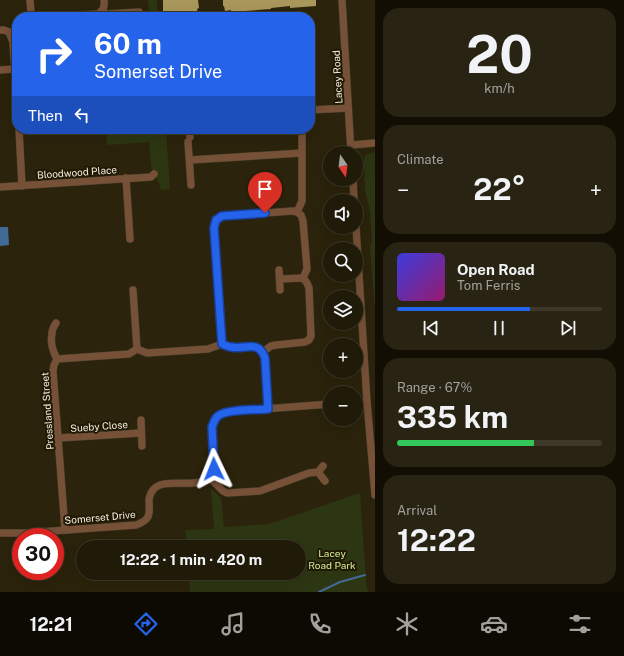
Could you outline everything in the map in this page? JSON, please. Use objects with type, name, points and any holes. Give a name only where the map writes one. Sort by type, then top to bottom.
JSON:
[{"type":"street","points":[[30,0],[31,12]]},
{"type":"street","points":[[102,11],[105,6],[104,0]]},
{"type":"street","name":"Lacey Road","points":[[342,0],[351,146]]},
{"type":"street","points":[[0,30],[12,33]]},
{"type":"street","points":[[0,70],[12,69]]},
{"type":"street","points":[[315,110],[348,108]]},
{"type":"street","points":[[19,134],[22,186]]},
{"type":"street","points":[[297,212],[302,201],[302,134]]},
{"type":"street","points":[[189,136],[191,185]]},
{"type":"street","points":[[363,146],[375,143]]},
{"type":"street","points":[[190,160],[302,153]]},
{"type":"street","name":"Bloodwood Place","points":[[0,187],[151,177],[154,174]]},
{"type":"street","points":[[126,178],[130,239]]},
{"type":"street","points":[[222,344],[214,228],[216,220],[222,216],[297,212],[301,215],[303,221],[307,269],[303,278]]},
{"type":"street","points":[[356,234],[367,402],[375,495]]},
{"type":"street","points":[[279,270],[280,290]]},
{"type":"street","points":[[280,279],[303,278]]},
{"type":"street","points":[[268,409],[265,358],[263,352],[271,346],[305,342],[309,340],[311,336],[309,288],[303,278]]},
{"type":"street","points":[[133,290],[137,349]]},
{"type":"street","points":[[56,323],[52,333],[52,346],[53,353],[57,359]]},
{"type":"street","name":"Pressland Street","points":[[65,530],[53,371],[57,359],[129,354],[137,349],[147,353],[208,349],[222,344],[232,348],[255,346],[263,352]]},
{"type":"street","points":[[363,402],[367,402]]},
{"type":"street","points":[[323,405],[224,412],[218,416],[212,427],[214,469],[210,478],[227,493],[260,490],[321,469],[324,481]]},
{"type":"street","name":"Sueby Close","points":[[141,420],[142,446]]},
{"type":"street","name":"Sueby Close","points":[[58,438],[141,433]]},
{"type":"street","name":"Somerset Drive","points":[[0,532],[25,533],[136,526],[143,523],[150,513],[150,496],[153,490],[157,487],[164,484],[200,482],[210,478]]},
{"type":"green space","points":[[148,0],[157,0],[158,12],[149,12]]},
{"type":"green space","points":[[106,134],[166,134],[170,189],[161,190],[151,166],[149,142],[107,145]]},
{"type":"green space","points":[[375,152],[375,309],[370,248],[372,239],[370,212],[365,189],[364,158],[366,155]]},
{"type":"green space","name":"Lacey Road Park","points":[[211,489],[221,498],[224,527],[269,524],[360,493],[368,592],[190,592],[189,580],[306,580],[306,540],[186,540],[185,530],[214,529]]},
{"type":"water","points":[[0,227],[8,227],[9,245],[0,246]]},
{"type":"building","points":[[163,0],[198,0],[199,8],[197,9],[198,12],[163,11]]},
{"type":"building","points":[[223,0],[316,0],[316,6],[290,8],[290,6],[231,12],[231,10],[225,11]]},
{"type":"waterway","points":[[319,592],[340,582],[365,575]]},
{"type":"route","points":[[214,469],[212,427],[218,416],[224,412],[268,409],[265,358],[263,352],[255,346],[232,348],[222,344],[214,228],[216,220],[222,216],[265,213]]}]
